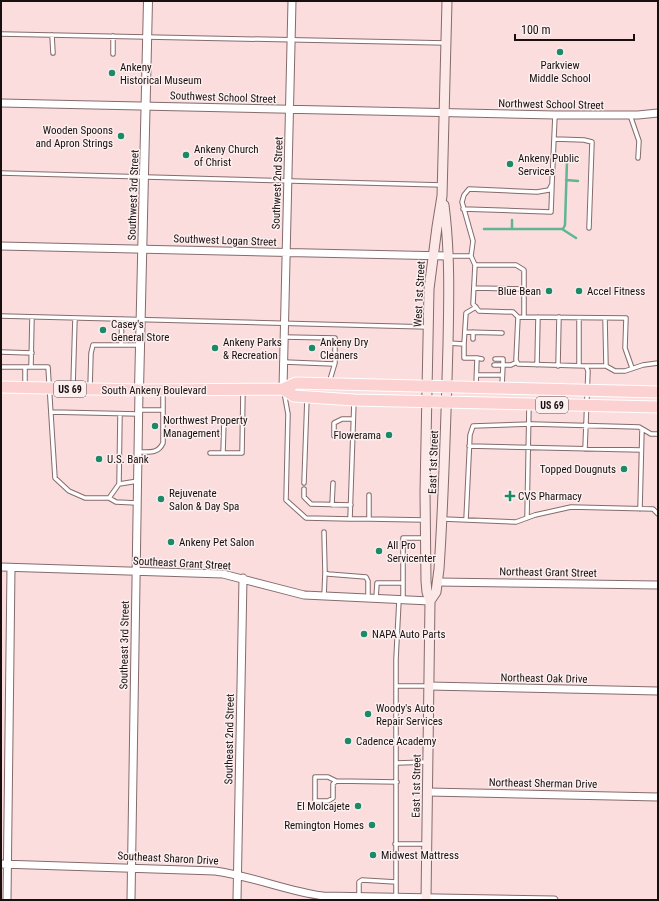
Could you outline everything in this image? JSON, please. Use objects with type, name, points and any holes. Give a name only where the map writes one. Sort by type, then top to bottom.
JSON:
[{"type":"main road","name":"West 1st Street","points":[[438,394],[429,327],[429,289],[443,185],[447,1]]},
{"type":"main road","name":"West 1st Street","points":[[438,394],[448,344],[447,227],[442,196]]},
{"type":"main road","name":"South Ankeny Boulevard","points":[[1,387],[48,389],[243,390],[283,389],[296,383],[329,384],[438,394]]},
{"type":"main road","name":"US 69","points":[[438,394],[476,387],[658,392]]},
{"type":"main road","name":"South Ankeny Boulevard","points":[[283,389],[294,396],[354,400],[438,394]]},
{"type":"main road","name":"US 69","points":[[438,394],[529,404],[658,407]]},
{"type":"main road","name":"East 1st Street","points":[[430,601],[436,592],[438,582],[442,518],[438,394]]},
{"type":"main road","name":"East 1st Street","points":[[426,899],[430,601],[427,592],[425,520],[438,394]]},
{"type":"street","name":"Southwest 3rd Street","points":[[139,390],[148,1]]},
{"type":"street","name":"Southwest 2nd Street","points":[[283,389],[292,1]]},
{"type":"street","name":"Southwest School Street","points":[[1,103],[444,113]]},
{"type":"street","name":"Northwest School Street","points":[[444,113],[555,115],[630,115],[658,113]]},
{"type":"street","name":"Southwest Logan Street","points":[[1,246],[448,256]]},
{"type":"street","name":"Southeast 3rd Street","points":[[131,900],[136,571],[139,481],[139,390]]},
{"type":"street","name":"Southeast Grant Street","points":[[1,567],[223,574],[243,578],[284,591],[324,597],[430,601]]},
{"type":"street","points":[[7,900],[4,864],[11,568]]},
{"type":"street","name":"Southeast 2nd Street","points":[[237,900],[243,578]]},
{"type":"street","name":"Northeast Grant Street","points":[[438,582],[658,585]]},
{"type":"street","name":"Northeast Oak Drive","points":[[429,686],[658,691]]},
{"type":"street","name":"Northeast Sherman Drive","points":[[428,792],[658,797]]},
{"type":"street","name":"Southeast Sharon Drive","points":[[4,864],[198,869],[238,875],[300,893],[323,896],[359,898],[396,897],[426,899],[554,900]]},
{"type":"lane","points":[[1,34],[446,43]]},
{"type":"lane","points":[[52,35],[52,53]]},
{"type":"lane","points":[[113,36],[113,54]]},
{"type":"lane","points":[[464,209],[551,212],[555,115]]},
{"type":"lane","points":[[630,115],[638,140],[638,158]]},
{"type":"lane","points":[[555,139],[584,140],[592,142],[589,228]]},
{"type":"lane","points":[[1,173],[443,185]]},
{"type":"lane","points":[[552,184],[549,190],[537,192],[469,189],[464,195],[462,202],[473,241],[471,256],[475,265],[474,304],[480,311],[513,312],[518,317],[626,318],[626,348],[632,368]]},
{"type":"lane","points":[[448,256],[471,256]]},
{"type":"lane","points":[[475,265],[516,265],[524,270],[524,317]]},
{"type":"lane","points":[[474,288],[524,289]]},
{"type":"lane","points":[[476,307],[466,313],[464,358],[482,359]]},
{"type":"lane","points":[[1,316],[429,327]]},
{"type":"lane","points":[[31,367],[32,317]]},
{"type":"lane","points":[[517,362],[518,317]]},
{"type":"lane","points":[[537,365],[538,317]]},
{"type":"lane","points":[[73,389],[75,318]]},
{"type":"lane","points":[[558,366],[559,318]]},
{"type":"lane","points":[[579,366],[580,318]]},
{"type":"lane","points":[[604,318],[606,366]]},
{"type":"lane","points":[[121,345],[122,319]]},
{"type":"lane","points":[[465,332],[502,333]]},
{"type":"lane","points":[[473,332],[473,339]]},
{"type":"lane","points":[[284,336],[335,338],[334,364],[329,377],[329,384]]},
{"type":"lane","points":[[448,344],[464,344]]},
{"type":"lane","points":[[90,389],[90,353],[93,345],[140,345]]},
{"type":"lane","points":[[1,352],[32,353]]},
{"type":"lane","points":[[472,352],[477,365],[476,387]]},
{"type":"lane","points":[[494,359],[503,359],[502,388]]},
{"type":"lane","points":[[284,362],[334,364]]},
{"type":"lane","points":[[517,362],[518,364],[558,366],[606,366],[615,371],[625,371],[632,368],[658,363]]},
{"type":"lane","points":[[494,365],[511,365],[517,362]]},
{"type":"lane","points":[[477,365],[483,365]]},
{"type":"lane","points":[[585,449],[588,371],[586,366]]},
{"type":"lane","points":[[1,367],[48,368],[54,478],[69,491],[85,498],[109,498],[116,502],[138,503]]},
{"type":"lane","points":[[25,367],[25,388]]},
{"type":"lane","points":[[477,375],[502,375]]},
{"type":"lane","points":[[283,389],[288,414],[286,500],[306,518],[425,520]]},
{"type":"lane","points":[[139,452],[156,452],[161,448],[163,443],[163,390]]},
{"type":"lane","points":[[210,453],[242,453],[243,390]]},
{"type":"lane","points":[[304,483],[308,397]]},
{"type":"lane","points":[[350,519],[354,400]]},
{"type":"lane","points":[[527,518],[529,404]]},
{"type":"lane","points":[[51,412],[120,414],[163,410]]},
{"type":"lane","points":[[109,498],[119,484],[120,414]]},
{"type":"lane","points":[[334,436],[334,423],[342,419],[353,419]]},
{"type":"lane","points":[[223,453],[224,421],[242,420]]},
{"type":"lane","points":[[466,520],[469,446],[473,426],[529,424],[639,427],[651,434],[658,434]]},
{"type":"lane","points":[[640,509],[642,428]]},
{"type":"lane","points":[[469,446],[642,450]]},
{"type":"lane","points":[[119,484],[139,481]]},
{"type":"lane","points":[[332,505],[333,483]]},
{"type":"lane","points":[[304,489],[304,497],[311,504],[351,505]]},
{"type":"lane","points":[[369,519],[370,495]]},
{"type":"lane","points":[[442,518],[516,522],[571,507],[653,509],[658,514]]},
{"type":"lane","points":[[324,532],[324,597]]},
{"type":"lane","points":[[396,897],[396,660],[403,583],[403,538],[426,538]]},
{"type":"lane","points":[[325,572],[328,574],[366,577],[368,581],[368,599]]},
{"type":"lane","points":[[376,599],[377,583],[403,583]]},
{"type":"lane","points":[[396,686],[429,686]]},
{"type":"lane","points":[[397,763],[428,762]]},
{"type":"lane","points":[[336,781],[333,784],[333,798],[328,801],[315,801],[315,777],[328,777],[336,781],[397,782]]},
{"type":"lane","points":[[396,844],[427,844]]},
{"type":"lane","points":[[359,898],[359,882],[362,880],[396,882]]},
{"type":"waterway","points":[[484,229],[563,229],[565,225],[567,160]]},
{"type":"waterway","points":[[566,180],[578,181]]},
{"type":"waterway","points":[[512,220],[512,229]]},
{"type":"waterway","points":[[562,229],[576,238]]},
{"type":"place","name":"Parkview Middle School","points":[[560,52]]},
{"type":"place","name":"Ankeny Historical Museum","points":[[112,73]]},
{"type":"place","name":"Wooden Spoons and Apron Strings","points":[[121,136]]},
{"type":"place","name":"Ankeny Church of Christ","points":[[186,155]]},
{"type":"place","name":"Ankeny Public Services","points":[[510,164]]},
{"type":"place","name":"Blue Bean","points":[[549,291]]},
{"type":"place","name":"Accel Fitness","points":[[579,291]]},
{"type":"place","name":"Casey's General Store","points":[[103,330]]},
{"type":"place","name":"Ankeny Parks & Recreation","points":[[215,348]]},
{"type":"place","name":"Ankeny Dry Cleaners","points":[[312,348]]},
{"type":"place","name":"Northwest Property Management","points":[[155,426]]},
{"type":"place","name":"Flowerama","points":[[389,435]]},
{"type":"place","name":"U.S. Bank","points":[[99,459]]},
{"type":"place","name":"Topped Dougnuts","points":[[624,469]]},
{"type":"place","name":"CVS Pharmacy","points":[[510,496]]},
{"type":"place","name":"Rejuvenate Salon & Day Spa","points":[[161,499]]},
{"type":"place","name":"Ankeny Pet Salon","points":[[171,542]]},
{"type":"place","name":"All Pro Servicenter","points":[[379,551]]},
{"type":"place","name":"NAPA Auto Parts","points":[[364,634]]},
{"type":"place","name":"Woody's Auto Repair Services","points":[[368,714]]},
{"type":"place","name":"Cadence Academy","points":[[348,741]]},
{"type":"place","name":"El Molcajete","points":[[358,806]]},
{"type":"place","name":"Remington Homes","points":[[372,825]]},
{"type":"place","name":"Midwest Mattress","points":[[373,855]]}]
